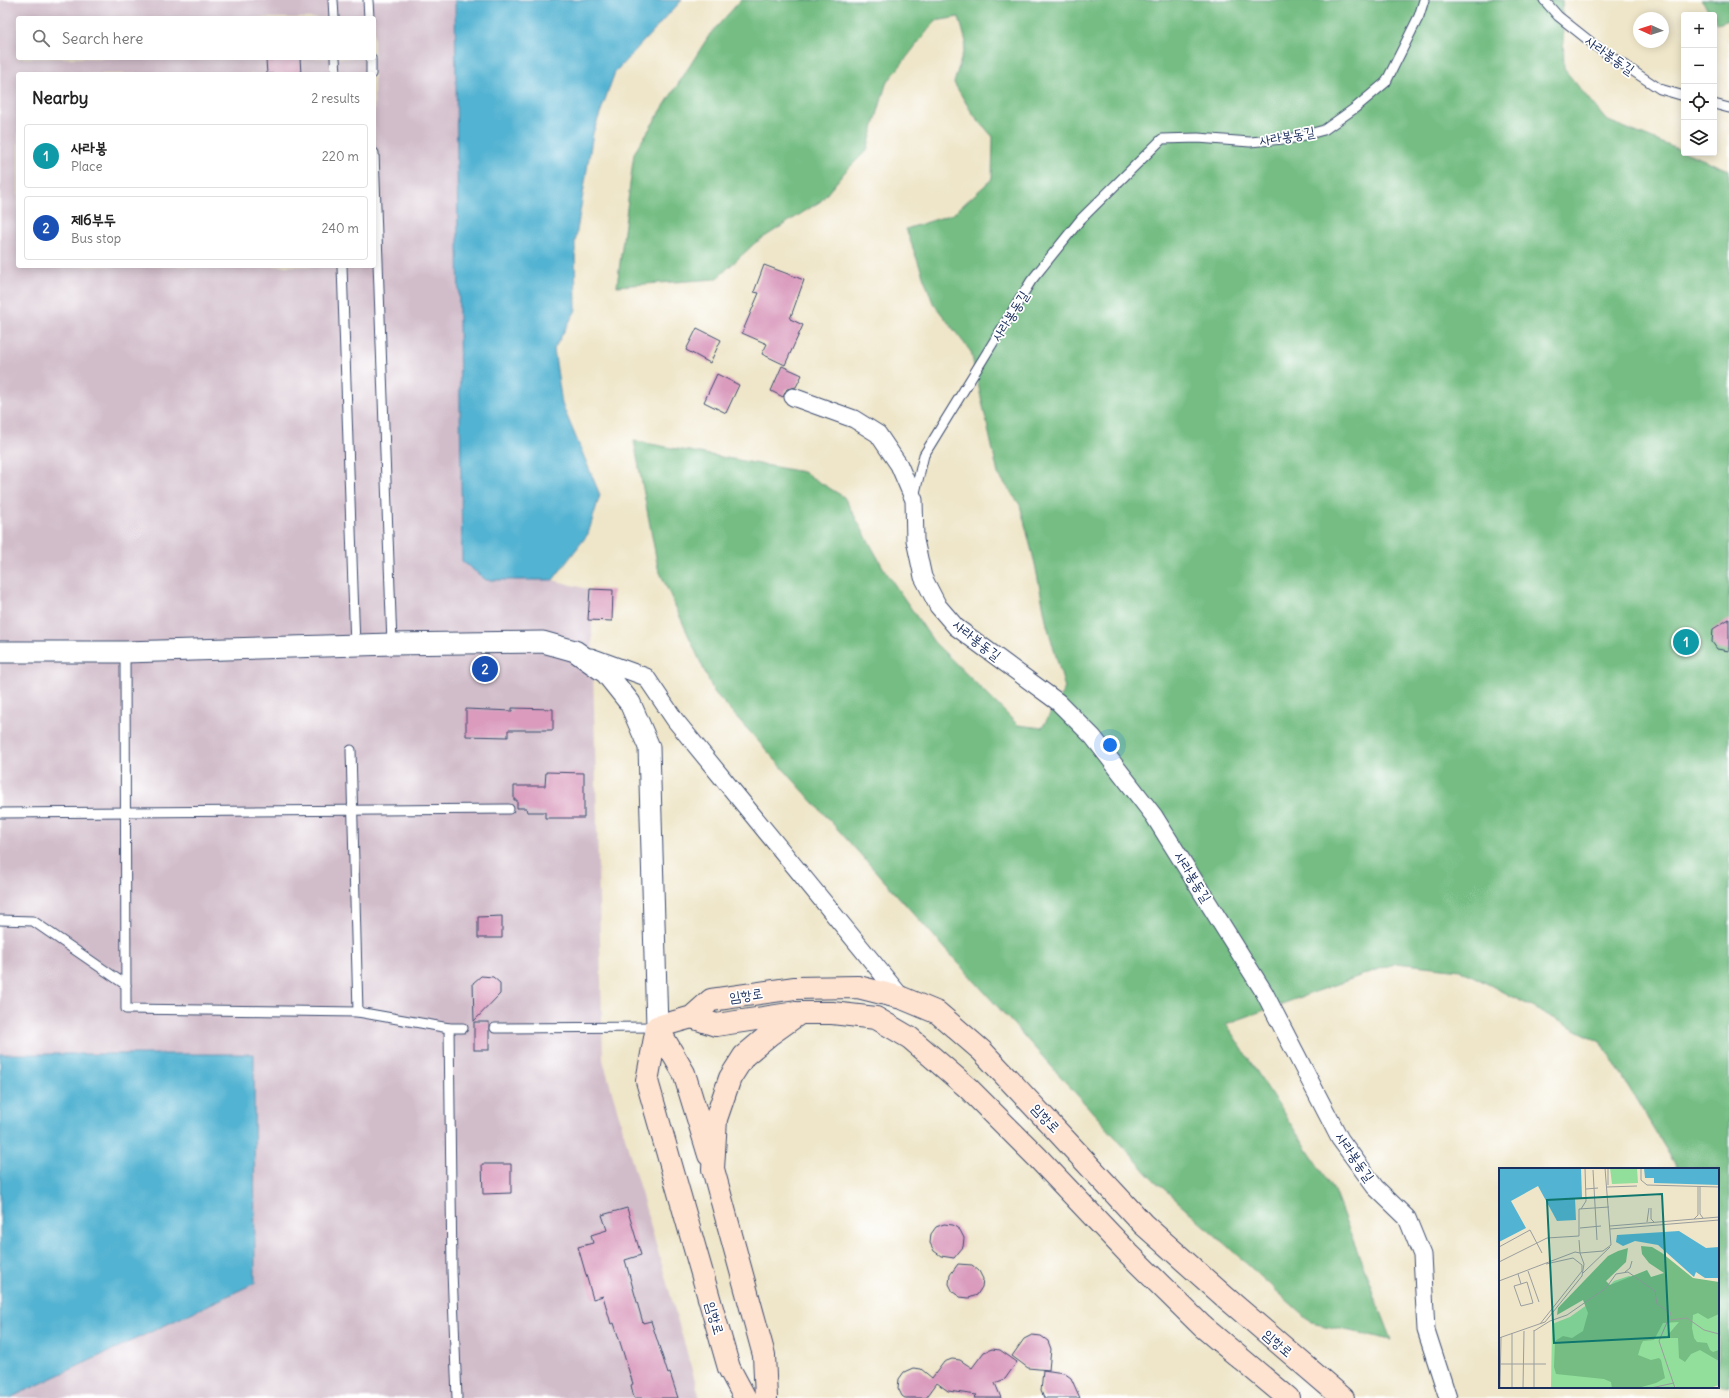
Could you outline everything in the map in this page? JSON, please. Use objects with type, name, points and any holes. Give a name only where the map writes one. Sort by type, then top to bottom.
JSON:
[{"type":"main road","name":"임항로","points":[[745,1398],[729,1368],[647,1081],[657,1027],[692,1017],[711,1000],[795,988],[858,987],[902,998],[938,1013],[982,1051],[1143,1224],[1225,1298],[1343,1398]]},
{"type":"main road","name":"임항로","points":[[692,1017],[716,1025],[800,1013],[832,1012],[876,1018],[910,1038],[968,1088],[1038,1158],[1129,1254],[1202,1326],[1288,1398]]},
{"type":"main road","points":[[713,1169],[716,1119],[730,1078],[744,1056],[769,1035],[800,1013]]},
{"type":"main road","points":[[657,1027],[684,1073],[713,1169],[764,1355],[766,1398]]},
{"type":"street","points":[[793,398],[854,419],[878,434],[900,465],[914,500]]},
{"type":"street","name":"사라봉동길","points":[[914,500],[915,540],[923,576],[938,606],[956,627],[1058,702],[1093,737],[1154,816],[1264,992],[1340,1139],[1376,1187],[1407,1218],[1422,1255],[1426,1330],[1448,1398]]},
{"type":"street","points":[[0,652],[126,652],[392,644],[543,642],[575,651],[646,677],[675,720],[902,998]]},
{"type":"street","points":[[575,651],[606,673],[630,703],[649,747],[657,1027]]},
{"type":"lane","points":[[333,0],[334,16]]},
{"type":"lane","points":[[368,0],[369,16]]},
{"type":"lane","name":"사라봉동길","points":[[914,500],[924,455],[1032,281],[1081,219],[1162,139],[1198,138],[1250,142],[1294,138],[1324,130],[1355,108],[1386,82],[1419,16],[1424,0]]},
{"type":"lane","name":"사라봉동길","points":[[1544,0],[1558,16],[1597,47],[1660,89],[1681,95]]},
{"type":"lane","points":[[335,60],[336,72]]},
{"type":"lane","points":[[371,60],[371,72]]},
{"type":"lane","points":[[1717,105],[1729,108]]},
{"type":"lane","points":[[376,208],[392,644]]},
{"type":"lane","points":[[342,268],[355,646]]},
{"type":"lane","points":[[126,652],[126,1009],[358,1012],[450,1028],[463,1028]]},
{"type":"lane","points":[[350,750],[358,1012]]},
{"type":"lane","points":[[0,813],[509,809]]},
{"type":"lane","points":[[0,920],[33,921],[126,985]]},
{"type":"lane","points":[[495,1028],[657,1027]]},
{"type":"lane","points":[[450,1028],[452,1271],[457,1398]]},
{"type":"shaded area","points":[[0,0],[455,0],[462,561],[486,580],[553,580],[591,590],[603,1060],[700,1398],[10,1398],[255,1283],[253,1054],[0,1054]]},
{"type":"green space","points":[[741,0],[1562,0],[1564,69],[1606,120],[1681,150],[1681,156],[1695,156],[1729,170],[1729,1386],[1719,1384],[1719,1168],[1677,1168],[1602,1043],[1461,970],[1396,963],[1226,1024],[1334,1191],[1392,1340],[1312,1323],[1152,1178],[714,692],[658,568],[634,441],[803,472],[844,497],[884,569],[934,642],[1018,725],[1042,728],[1065,688],[1047,625],[1035,564],[1020,505],[998,474],[971,352],[933,303],[906,229],[953,214],[992,179],[993,137],[972,113],[954,83],[966,42],[959,17],[935,21],[886,84],[867,150],[844,173],[821,201],[755,243],[716,279],[617,286],[634,153],[710,34]]},
{"type":"green space","points":[[1701,0],[1729,0],[1729,20],[1718,24],[1717,12],[1710,12]]},
{"type":"water","points":[[455,0],[682,0],[615,72],[593,133],[575,243],[576,310],[554,349],[562,404],[600,495],[588,534],[553,580],[486,580],[462,561]]},
{"type":"water","points":[[0,1054],[254,1054],[255,1283],[10,1398],[0,1398]]},
{"type":"building","points":[[266,60],[300,60],[301,72],[267,72]]},
{"type":"building","points":[[764,265],[804,280],[790,319],[803,325],[785,365],[762,354],[767,344],[742,333],[759,293],[754,292]]},
{"type":"building","points":[[697,328],[721,340],[710,363],[686,350]]},
{"type":"building","points":[[782,366],[802,375],[796,387],[787,389],[783,397],[771,391]]},
{"type":"building","points":[[717,374],[739,385],[726,413],[704,402]]},
{"type":"building","points":[[590,589],[613,590],[612,621],[588,620]]},
{"type":"building","points":[[1729,619],[1729,651],[1717,649],[1712,642],[1713,629]]},
{"type":"building","points":[[512,708],[553,709],[553,730],[508,730],[508,737],[466,736],[466,709],[512,711]]},
{"type":"building","points":[[546,772],[584,773],[584,818],[545,818],[545,812],[527,812],[526,808],[517,808],[517,800],[514,800],[514,786],[545,786]]},
{"type":"building","points":[[502,916],[502,938],[478,938],[478,917]]},
{"type":"building","points":[[481,976],[493,977],[500,983],[500,994],[474,1021],[473,983]]},
{"type":"building","points":[[474,1022],[489,1022],[489,1050],[474,1050]]},
{"type":"building","points":[[482,1164],[511,1164],[511,1193],[483,1194]]},
{"type":"building","points":[[627,1208],[641,1255],[625,1260],[643,1323],[651,1321],[668,1374],[670,1373],[678,1398],[634,1398],[631,1385],[633,1384],[614,1323],[611,1324],[603,1296],[593,1299],[578,1247],[593,1243],[591,1235],[607,1230],[602,1215]]},
{"type":"building","points":[[944,1224],[953,1225],[960,1230],[964,1238],[963,1247],[954,1258],[941,1256],[934,1251],[930,1243],[931,1234],[936,1227]]},
{"type":"building","points":[[958,1264],[972,1265],[979,1271],[983,1279],[982,1287],[977,1295],[969,1298],[960,1297],[953,1292],[949,1284],[950,1275]]},
{"type":"building","points":[[1032,1335],[1041,1336],[1048,1341],[1051,1349],[1049,1370],[1028,1368],[1012,1356],[1024,1339]]},
{"type":"building","points":[[992,1349],[1000,1350],[1017,1362],[1005,1379],[995,1383],[1001,1398],[974,1398],[977,1395],[948,1391],[937,1383],[926,1398],[905,1398],[902,1396],[898,1388],[899,1379],[904,1372],[913,1368],[921,1369],[932,1378],[944,1362],[952,1359],[960,1360],[972,1368],[984,1352]]},
{"type":"building","points":[[1043,1370],[1064,1373],[1071,1378],[1080,1398],[1044,1398],[1041,1391]]},
{"type":"place","name":"사라봉","points":[[1686,642]]},
{"type":"place","name":"제6부두","points":[[485,669]]}]
